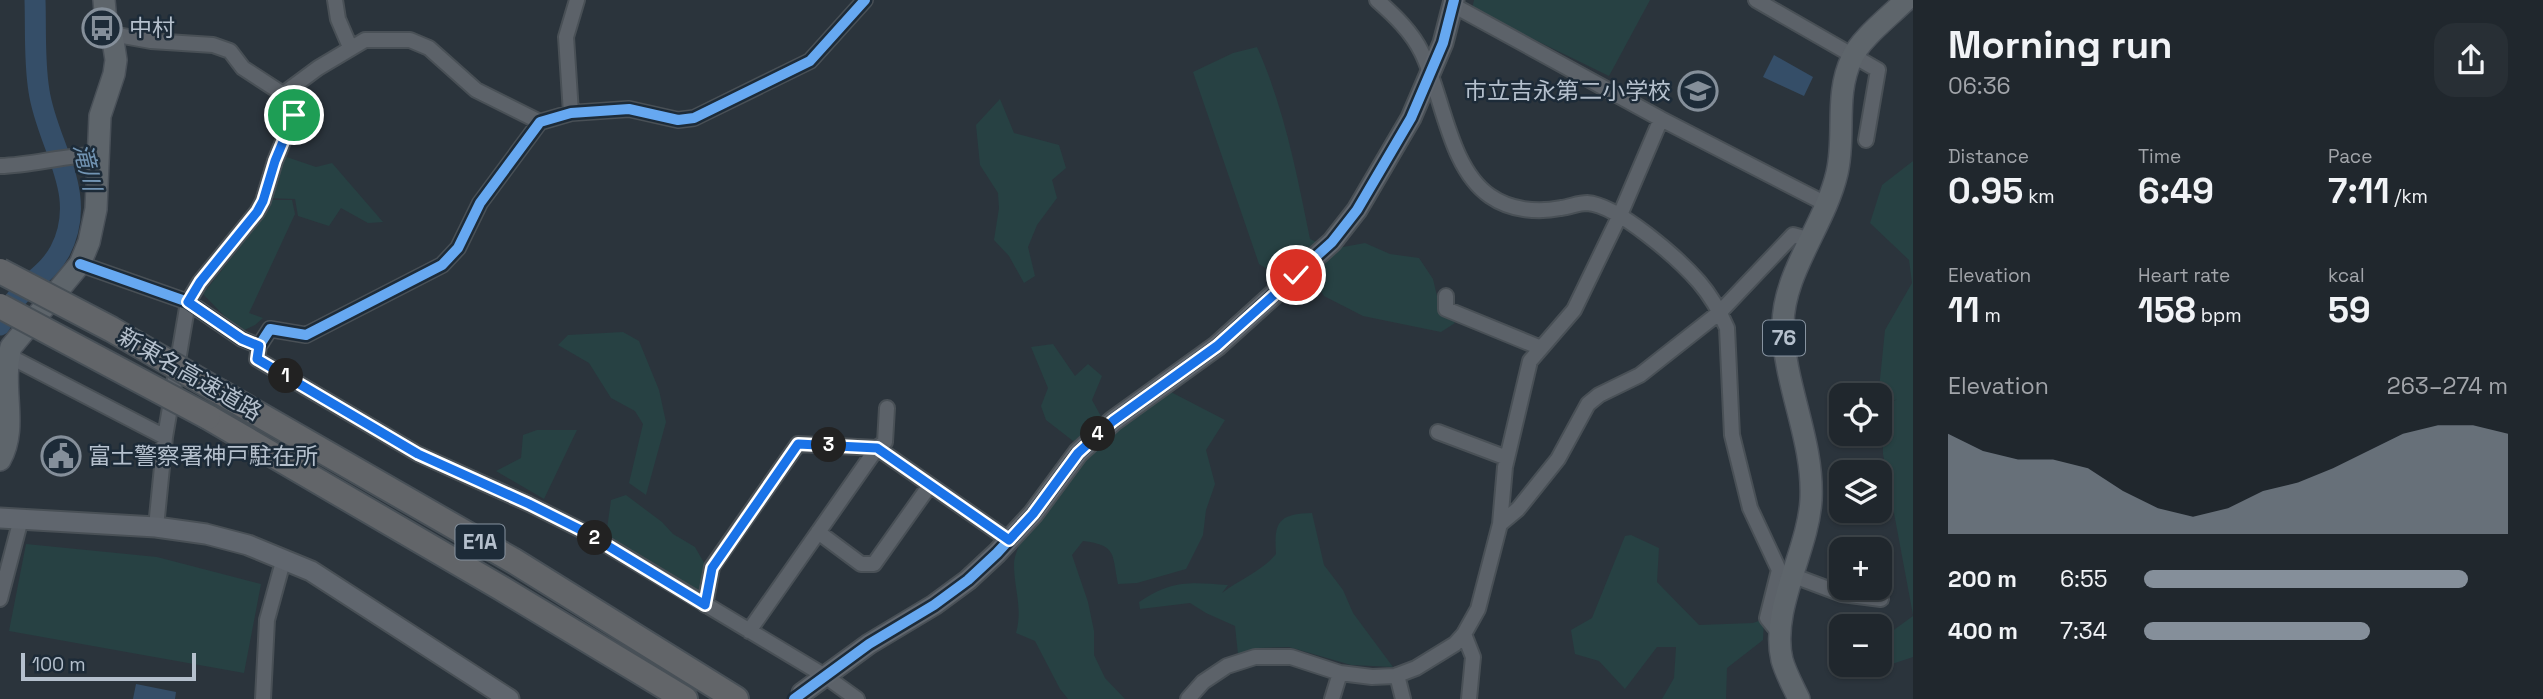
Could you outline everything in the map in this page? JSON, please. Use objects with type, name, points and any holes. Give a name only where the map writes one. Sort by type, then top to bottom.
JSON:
[{"type":"highway","name":"新東名高速道路","points":[[0,271],[111,329],[513,561],[736,699]]},
{"type":"highway","name":"新東名高速道路","points":[[0,306],[208,417],[685,699]]},
{"type":"main road","points":[[0,460],[5,450],[7,434],[1,376],[7,355],[80,264],[89,242],[96,209],[100,116],[115,66],[113,34],[106,22],[104,0]]},
{"type":"main road","name":"76","points":[[1799,699],[1782,660],[1780,634],[1811,507],[1812,477],[1785,349],[1784,310],[1789,289],[1838,172],[1842,95],[1853,55],[1906,0]]},
{"type":"street","points":[[335,0],[338,19],[350,47]]},
{"type":"street","points":[[571,113],[566,37],[577,0]]},
{"type":"street","points":[[857,699],[825,676],[585,532],[418,454],[257,359],[259,346],[270,329],[306,334],[442,265],[458,248],[480,203],[540,122],[571,113],[629,109],[678,120],[694,118],[810,61],[864,0]]},
{"type":"street","points":[[1377,0],[1409,32],[1421,51],[1461,161],[1471,177],[1489,196],[1528,211],[1544,211],[1586,203],[1601,205],[1620,215],[1662,248],[1699,282],[1720,312],[1727,328],[1732,435],[1751,508],[1779,570],[1767,618],[1780,634]]},
{"type":"street","points":[[1756,0],[1878,70],[1866,140]]},
{"type":"street","points":[[802,693],[869,644],[934,605],[968,580],[1033,514],[1078,453],[1113,421],[1217,346],[1332,242],[1357,210],[1411,118],[1443,43],[1453,3],[1661,119],[1826,205]]},
{"type":"street","points":[[113,34],[151,41],[213,45],[230,51],[243,68],[283,94],[294,115],[257,212],[200,282],[188,302],[165,437],[156,527]]},
{"type":"street","points":[[283,94],[350,47],[365,40],[410,40],[429,48],[476,90],[540,122]]},
{"type":"street","points":[[1188,699],[1203,682],[1227,666],[1255,657],[1291,657],[1340,673],[1372,677],[1397,676],[1416,668],[1455,644],[1464,634],[1478,609],[1500,524],[1507,458],[1530,361],[1574,310],[1620,215],[1661,119]]},
{"type":"street","points":[[0,166],[27,165],[68,155],[97,155]]},
{"type":"street","points":[[1500,524],[1518,509],[1559,458],[1588,404],[1599,395],[1640,375],[1720,312],[1793,235],[1811,240]]},
{"type":"street","points":[[80,264],[188,302],[242,339],[259,346]]},
{"type":"street","points":[[1446,296],[1446,309],[1541,348]]},
{"type":"street","points":[[7,355],[165,437]]},
{"type":"street","points":[[749,631],[877,448],[885,442],[887,408]]},
{"type":"street","points":[[1438,432],[1507,458]]},
{"type":"street","points":[[705,605],[712,568],[798,444],[877,448],[1009,540]]},
{"type":"street","points":[[818,532],[861,564],[874,564],[930,485]]},
{"type":"street","points":[[0,518],[156,527],[206,534],[248,545],[311,571],[509,699]]},
{"type":"street","points":[[0,598],[21,519]]},
{"type":"street","points":[[263,699],[267,620],[284,558]]},
{"type":"street","points":[[1794,576],[1829,589]]},
{"type":"street","points":[[1464,634],[1473,657],[1469,699]]},
{"type":"street","points":[[1332,699],[1340,673]]},
{"type":"street","points":[[1397,676],[1403,699]]},
{"type":"green space","points":[[1474,0],[1650,0],[1609,76],[1472,9]]},
{"type":"green space","points":[[1257,47],[1282,117],[1310,239],[1332,249],[1365,243],[1390,254],[1419,258],[1433,279],[1437,296],[1455,323],[1441,332],[1363,316],[1324,296],[1310,274],[1280,277],[1259,264],[1193,72],[1233,53]]},
{"type":"green space","points":[[1000,99],[1014,133],[1059,145],[1066,168],[1052,180],[1057,198],[1037,225],[1028,247],[1035,276],[1024,283],[1009,256],[994,240],[999,208],[998,193],[980,165],[976,125]]},
{"type":"green space","points":[[278,154],[316,167],[332,163],[383,222],[368,223],[341,208],[329,226],[298,216],[295,199],[267,198]]},
{"type":"green space","points":[[1913,161],[1913,615],[1892,502],[1892,460],[1884,460],[1883,454],[1883,446],[1892,446],[1892,402],[1897,399],[1892,402],[1892,383],[1880,383],[1885,330],[1912,283],[1909,260],[1870,223],[1882,185]]},
{"type":"green space","points":[[269,200],[292,200],[295,214],[249,313],[263,318],[240,332],[203,294],[256,227]]},
{"type":"green space","points":[[623,332],[639,341],[659,390],[666,422],[646,495],[629,483],[643,424],[635,411],[611,398],[589,363],[558,345],[568,335]]},
{"type":"green space","points":[[1053,344],[1075,376],[1088,364],[1102,376],[1092,400],[1108,429],[1167,390],[1225,420],[1206,450],[1215,484],[1206,510],[1203,535],[1186,569],[1137,583],[1118,584],[1113,558],[1107,548],[1083,541],[1072,555],[1088,602],[1094,631],[1094,655],[1105,678],[1125,699],[1068,699],[1035,641],[1016,633],[1019,615],[1014,573],[1016,552],[1032,522],[1086,451],[1046,420],[1041,406],[1048,388],[1031,347]]},
{"type":"green space","points":[[537,430],[577,430],[544,499],[496,471],[521,458],[523,435]]},
{"type":"green space","points":[[626,495],[662,522],[673,534],[695,547],[707,568],[704,586],[695,592],[606,536],[611,500]]},
{"type":"green space","points":[[1312,513],[1324,565],[1343,590],[1353,613],[1393,667],[1351,665],[1289,647],[1258,648],[1238,654],[1235,626],[1190,603],[1140,609],[1139,602],[1161,590],[1181,584],[1228,585],[1222,593],[1257,571],[1276,554],[1276,534],[1280,522],[1292,515]]},
{"type":"green space","points":[[1631,535],[1659,548],[1657,582],[1699,625],[1753,623],[1764,619],[1763,640],[1727,668],[1726,699],[1662,699],[1674,678],[1676,647],[1657,647],[1625,689],[1599,661],[1575,654],[1571,630],[1592,618],[1625,536]]},
{"type":"green space","points":[[26,544],[157,557],[261,584],[244,673],[9,631]]},
{"type":"green space","points":[[1913,616],[1913,657],[1892,664],[1892,631]]},
{"type":"water","points":[[1774,55],[1813,77],[1804,96],[1763,77]]},
{"type":"water","points":[[136,684],[176,692],[175,699],[133,699]]},
{"type":"waterway","name":"滝川","points":[[0,325],[17,298],[56,257],[68,230],[69,189],[39,91],[35,0]]},
{"type":"cycle path","points":[[80,264],[188,302],[242,339],[259,346],[270,329],[306,335],[442,265],[458,248],[480,203],[540,122],[571,113],[629,109],[678,120],[694,118],[810,61],[865,0]]},
{"type":"cycle path","points":[[794,699],[869,644],[934,605],[968,580],[1033,514],[1078,453],[1113,421],[1217,346],[1332,242],[1357,210],[1411,118],[1443,43],[1454,0]]},
{"type":"place","name":"中村","points":[[102,28]]},
{"type":"place","name":"市立吉永第二小学校","points":[[1698,91]]},
{"type":"place","name":"富士警察署神戸駐在所","points":[[61,456]]},
{"type":"route","points":[[294,115],[257,212],[200,282],[188,302],[242,339],[259,346],[257,359],[418,454],[585,532],[705,605],[712,568],[798,444],[877,448],[1009,540],[1033,514],[1078,453],[1113,421],[1217,346],[1296,275]]}]
